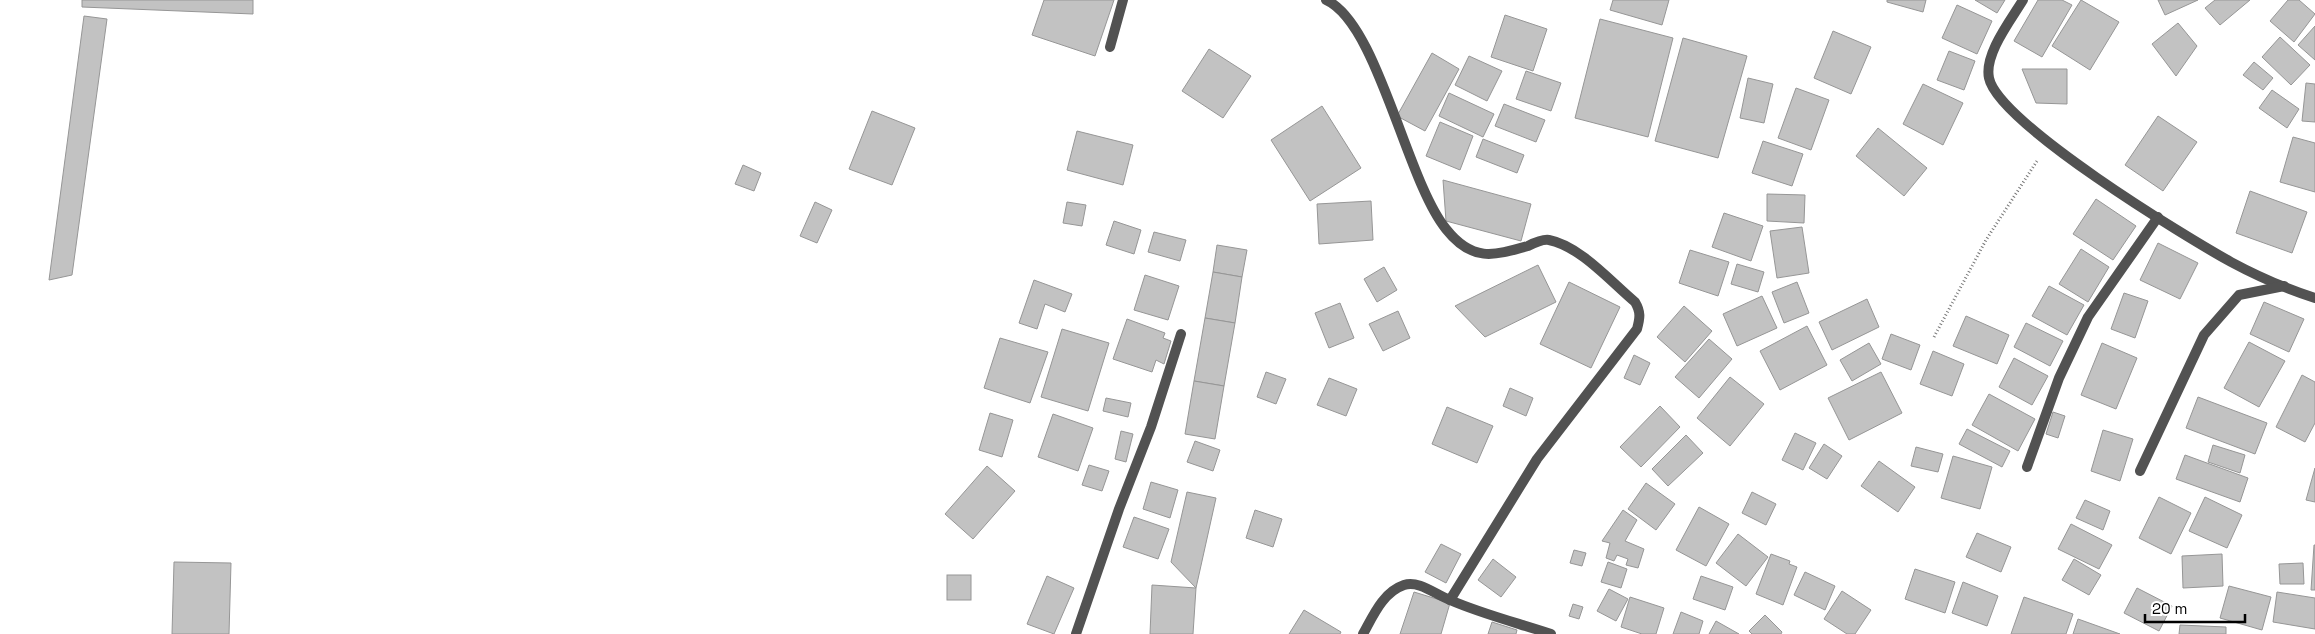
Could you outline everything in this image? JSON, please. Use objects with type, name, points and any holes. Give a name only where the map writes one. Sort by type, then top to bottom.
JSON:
[{"type":"street","points":[[1110,47],[1123,0]]},
{"type":"street","points":[[1326,0],[1332,2],[1353,25],[1377,68],[1393,115],[1429,203],[1448,232],[1467,248],[1483,254],[1500,255],[1546,240],[1561,243],[1577,252],[1634,302],[1640,310],[1637,329],[1537,459],[1450,600]]},
{"type":"street","points":[[2023,0],[1992,52],[1988,77],[1994,91],[2048,144],[2125,197],[2232,263],[2315,298]]},
{"type":"street","points":[[2027,467],[2058,378],[2088,317],[2158,217]]},
{"type":"street","points":[[2140,471],[2204,335],[2240,295],[2284,286]]},
{"type":"street","points":[[1076,634],[1119,509],[1151,427],[1181,334]]},
{"type":"street","points":[[1363,634],[1379,606],[1394,590],[1405,584],[1420,585],[1450,600],[1551,634]]},
{"type":"path","points":[[1934,337],[1986,240],[2048,144]]},
{"type":"building","points":[[82,0],[253,0],[253,14],[82,7]]},
{"type":"building","points":[[1044,0],[1114,0],[1095,56],[1032,35]]},
{"type":"building","points":[[1613,0],[1669,0],[1662,25],[1610,10]]},
{"type":"building","points":[[1887,0],[1926,0],[1923,12],[1887,2]]},
{"type":"building","points":[[1975,0],[2005,0],[1997,13]]},
{"type":"building","points":[[2038,0],[2062,0],[2072,5],[2042,57],[2014,41]]},
{"type":"building","points":[[2081,0],[2119,22],[2090,70],[2052,46]]},
{"type":"building","points":[[2158,0],[2198,0],[2165,15]]},
{"type":"building","points":[[2215,0],[2250,0],[2220,25],[2205,8]]},
{"type":"building","points":[[2288,0],[2299,0],[2315,14],[2294,42],[2270,21]]},
{"type":"building","points":[[1957,5],[1992,21],[1977,54],[1942,38]]},
{"type":"building","points":[[1505,15],[1547,29],[1533,71],[1491,57]]},
{"type":"building","points":[[84,16],[107,19],[72,275],[49,280]]},
{"type":"building","points":[[1600,19],[1673,38],[1648,137],[1575,118]]},
{"type":"building","points":[[2178,23],[2197,46],[2176,76],[2152,44]]},
{"type":"building","points":[[2315,26],[2315,60],[2298,45]]},
{"type":"building","points":[[1833,31],[1871,47],[1851,94],[1814,78]]},
{"type":"building","points":[[2280,37],[2310,65],[2291,85],[2262,57]]},
{"type":"building","points":[[1683,38],[1747,56],[1718,158],[1655,141]]},
{"type":"building","points":[[1209,49],[1251,76],[1223,118],[1182,91]]},
{"type":"building","points":[[1949,51],[1975,61],[1964,90],[1937,80]]},
{"type":"building","points":[[1432,53],[1459,69],[1425,131],[1397,116]]},
{"type":"building","points":[[1469,56],[1502,71],[1487,101],[1455,85]]},
{"type":"building","points":[[2254,62],[2273,78],[2263,90],[2243,75]]},
{"type":"building","points":[[2022,69],[2067,69],[2067,104],[2036,103]]},
{"type":"building","points":[[1526,71],[1561,83],[1551,111],[1516,99]]},
{"type":"building","points":[[1748,78],[1773,84],[1764,123],[1740,118]]},
{"type":"building","points":[[2306,83],[2315,84],[2315,122],[2302,121]]},
{"type":"building","points":[[1923,84],[1963,103],[1943,145],[1903,124]]},
{"type":"building","points":[[1796,88],[1829,100],[1811,150],[1778,138]]},
{"type":"building","points":[[2272,90],[2299,109],[2287,128],[2259,108]]},
{"type":"building","points":[[1449,93],[1494,114],[1483,137],[1439,116]]},
{"type":"building","points":[[1504,104],[1545,120],[1536,142],[1495,126]]},
{"type":"building","points":[[1322,106],[1361,168],[1310,201],[1271,140]]},
{"type":"building","points":[[872,111],[915,128],[892,185],[849,169]]},
{"type":"building","points":[[2158,116],[2197,142],[2163,191],[2125,165]]},
{"type":"building","points":[[1440,122],[1473,136],[1460,170],[1426,156]]},
{"type":"building","points":[[1878,128],[1927,168],[1904,196],[1856,156]]},
{"type":"building","points":[[1077,131],[1133,145],[1123,185],[1067,170]]},
{"type":"building","points":[[2293,137],[2315,143],[2315,192],[2280,182]]},
{"type":"building","points":[[1483,139],[1524,155],[1517,173],[1476,157]]},
{"type":"building","points":[[1763,141],[1803,154],[1792,186],[1752,173]]},
{"type":"building","points":[[743,165],[761,173],[754,191],[735,184]]},
{"type":"building","points":[[1443,180],[1531,204],[1521,241],[1446,221]]},
{"type":"building","points":[[2250,191],[2307,212],[2292,253],[2236,233]]},
{"type":"building","points":[[1767,194],[1805,195],[1804,223],[1767,221]]},
{"type":"building","points":[[2096,199],[2136,226],[2113,260],[2073,234]]},
{"type":"building","points":[[1371,201],[1373,240],[1319,244],[1317,204]]},
{"type":"building","points":[[815,202],[832,210],[817,243],[800,236]]},
{"type":"building","points":[[1067,202],[1086,205],[1082,226],[1063,223]]},
{"type":"building","points":[[1724,213],[1763,226],[1751,261],[1712,247]]},
{"type":"building","points":[[1114,221],[1141,230],[1134,254],[1106,245]]},
{"type":"building","points":[[1802,227],[1809,273],[1777,278],[1770,231]]},
{"type":"building","points":[[1154,232],[1186,240],[1180,261],[1148,252]]},
{"type":"building","points":[[2158,243],[2198,263],[2180,299],[2140,280]]},
{"type":"building","points":[[1217,245],[1247,250],[1242,277],[1213,272]]},
{"type":"building","points":[[2081,249],[2109,267],[2088,302],[2059,284]]},
{"type":"building","points":[[1690,250],[1729,262],[1718,296],[1679,283]]},
{"type":"building","points":[[1737,264],[1764,272],[1758,292],[1731,284]]},
{"type":"building","points":[[1538,265],[1556,302],[1485,337],[1455,306]]},
{"type":"building","points":[[1384,267],[1397,290],[1377,302],[1364,279]]},
{"type":"building","points":[[1213,272],[1242,277],[1235,323],[1205,318]]},
{"type":"building","points":[[1145,275],[1179,286],[1168,320],[1134,310]]},
{"type":"building","points":[[1034,280],[1072,294],[1065,312],[1045,304],[1037,329],[1019,323]]},
{"type":"building","points":[[1569,282],[1620,307],[1591,368],[1540,344]]},
{"type":"building","points":[[1797,282],[1809,313],[1784,323],[1772,292]]},
{"type":"building","points":[[2049,286],[2084,305],[2067,335],[2032,316]]},
{"type":"building","points":[[2124,293],[2148,301],[2135,338],[2111,329]]},
{"type":"building","points":[[1762,296],[1777,328],[1737,346],[1723,314]]},
{"type":"building","points":[[1867,299],[1879,327],[1832,350],[1819,322]]},
{"type":"building","points":[[2264,302],[2304,319],[2289,352],[2250,334]]},
{"type":"building","points":[[1340,303],[1354,338],[1329,348],[1315,313]]},
{"type":"building","points":[[1684,306],[1712,331],[1685,362],[1657,337]]},
{"type":"building","points":[[1398,311],[1410,338],[1383,351],[1369,324]]},
{"type":"building","points":[[1966,316],[2009,335],[1997,364],[1953,346]]},
{"type":"building","points":[[1205,318],[1235,323],[1224,386],[1194,381]]},
{"type":"building","points":[[1127,319],[1165,333],[1163,338],[1171,341],[1164,364],[1156,360],[1152,372],[1113,359]]},
{"type":"building","points":[[2026,323],[2063,341],[2050,366],[2014,347]]},
{"type":"building","points":[[1807,326],[1827,365],[1780,390],[1760,351]]},
{"type":"building","points":[[1062,329],[1109,343],[1088,411],[1041,397]]},
{"type":"building","points":[[1891,334],[1920,345],[1911,370],[1882,359]]},
{"type":"building","points":[[1000,338],[1048,352],[1030,403],[984,388]]},
{"type":"building","points":[[1709,339],[1732,359],[1699,398],[1675,377]]},
{"type":"building","points":[[2249,342],[2285,361],[2259,407],[2224,388]]},
{"type":"building","points":[[1869,343],[1881,364],[1852,381],[1840,360]]},
{"type":"building","points":[[2102,343],[2137,358],[2116,409],[2081,395]]},
{"type":"building","points":[[1933,351],[1964,364],[1952,396],[1920,384]]},
{"type":"building","points":[[1634,355],[1650,363],[1640,385],[1624,378]]},
{"type":"building","points":[[2014,358],[2048,376],[2032,405],[1999,387]]},
{"type":"building","points":[[1266,372],[1286,379],[1276,404],[1257,397]]},
{"type":"building","points":[[1881,372],[1902,413],[1849,440],[1828,398]]},
{"type":"building","points":[[2302,375],[2315,382],[2315,423],[2305,442],[2276,427]]},
{"type":"building","points":[[1730,377],[1764,404],[1730,446],[1697,418]]},
{"type":"building","points":[[1329,378],[1357,389],[1346,416],[1317,405]]},
{"type":"building","points":[[1194,381],[1224,386],[1215,439],[1185,434]]},
{"type":"building","points":[[1510,388],[1533,398],[1526,416],[1503,406]]},
{"type":"building","points":[[1989,394],[2035,419],[2018,451],[1972,425]]},
{"type":"building","points":[[2198,397],[2267,423],[2255,454],[2186,428]]},
{"type":"building","points":[[1106,398],[1131,403],[1128,417],[1103,411]]},
{"type":"building","points":[[1660,406],[1680,427],[1641,467],[1620,447]]},
{"type":"building","points":[[1447,407],[1493,426],[1477,463],[1432,444]]},
{"type":"building","points":[[2053,412],[2065,416],[2058,438],[2046,434]]},
{"type":"building","points":[[990,413],[1013,420],[1002,457],[979,450]]},
{"type":"building","points":[[1053,414],[1093,428],[1078,471],[1038,457]]},
{"type":"building","points":[[1967,429],[2010,451],[2002,467],[1959,444]]},
{"type":"building","points":[[2103,430],[2133,439],[2120,481],[2091,471]]},
{"type":"building","points":[[1121,431],[1133,434],[1126,462],[1115,459]]},
{"type":"building","points":[[1795,433],[1816,443],[1803,470],[1782,460]]},
{"type":"building","points":[[1686,435],[1703,453],[1668,486],[1652,469]]},
{"type":"building","points":[[1195,441],[1220,450],[1213,471],[1187,462]]},
{"type":"building","points":[[1824,444],[1842,456],[1827,479],[1809,468]]},
{"type":"building","points":[[2213,445],[2245,455],[2240,473],[2208,462]]},
{"type":"building","points":[[1916,447],[1943,454],[1938,472],[1911,466]]},
{"type":"building","points":[[2185,455],[2248,478],[2240,502],[2176,479]]},
{"type":"building","points":[[1953,456],[1992,467],[1980,509],[1941,498]]},
{"type":"building","points":[[1879,461],[1915,487],[1898,512],[1861,486]]},
{"type":"building","points":[[1089,465],[1109,471],[1102,491],[1082,485]]},
{"type":"building","points":[[987,466],[1015,491],[973,539],[945,514]]},
{"type":"building","points":[[2315,468],[2315,502],[2306,500]]},
{"type":"building","points":[[1151,482],[1178,490],[1170,518],[1143,509]]},
{"type":"building","points":[[1646,483],[1675,504],[1656,530],[1628,509]]},
{"type":"building","points":[[1187,492],[1216,498],[1196,588],[1171,562]]},
{"type":"building","points":[[1752,492],[1776,504],[1766,525],[1742,513]]},
{"type":"building","points":[[2159,497],[2191,513],[2171,554],[2139,538]]},
{"type":"building","points":[[2205,497],[2242,515],[2227,548],[2189,531]]},
{"type":"building","points":[[2085,500],[2110,511],[2103,530],[2076,518]]},
{"type":"building","points":[[1699,507],[1729,524],[1706,566],[1676,550]]},
{"type":"building","points":[[1255,510],[1282,519],[1273,547],[1246,538]]},
{"type":"building","points":[[1623,510],[1637,520],[1625,541],[1644,549],[1638,568],[1626,565],[1628,559],[1617,555],[1614,561],[1606,558],[1610,543],[1602,541]]},
{"type":"building","points":[[1134,517],[1169,529],[1158,559],[1123,547]]},
{"type":"building","points":[[2071,524],[2112,545],[2099,569],[2058,549]]},
{"type":"building","points":[[1977,533],[2011,547],[2001,572],[1966,557]]},
{"type":"building","points":[[1738,534],[1768,557],[1746,586],[1716,563]]},
{"type":"building","points":[[1441,544],[1461,554],[1446,583],[1425,572]]},
{"type":"building","points":[[2314,545],[2315,590],[2311,590]]},
{"type":"building","points":[[1574,550],[1586,553],[1582,566],[1570,563]]},
{"type":"building","points":[[1771,554],[1790,561],[1789,564],[1797,567],[1783,605],[1756,594]]},
{"type":"building","points":[[2222,554],[2223,586],[2183,588],[2182,556]]},
{"type":"building","points":[[1493,559],[1516,577],[1501,597],[1478,580]]},
{"type":"building","points":[[2074,559],[2101,575],[2089,595],[2062,580]]},
{"type":"building","points":[[174,562],[231,563],[229,634],[172,634]]},
{"type":"building","points":[[1608,562],[1627,569],[1621,588],[1601,582]]},
{"type":"building","points":[[2303,563],[2304,584],[2280,584],[2279,564]]},
{"type":"building","points":[[1915,569],[1955,582],[1945,613],[1905,599]]},
{"type":"building","points":[[1805,572],[1835,586],[1825,610],[1794,595]]},
{"type":"building","points":[[947,575],[971,575],[971,600],[947,600]]},
{"type":"building","points":[[1047,576],[1074,588],[1054,634],[1027,624]]},
{"type":"building","points":[[1701,576],[1733,587],[1725,610],[1693,599]]},
{"type":"building","points":[[1963,582],[1998,596],[1987,626],[1952,613]]},
{"type":"building","points":[[1152,585],[1196,588],[1193,634],[1150,634]]},
{"type":"building","points":[[2229,586],[2271,597],[2262,630],[2220,618]]},
{"type":"building","points":[[2137,588],[2172,606],[2159,631],[2124,613]]},
{"type":"building","points":[[1609,589],[1628,599],[1616,621],[1597,611]]},
{"type":"building","points":[[1842,591],[1871,610],[1855,634],[1847,634],[1824,619]]},
{"type":"building","points":[[1414,592],[1450,603],[1441,634],[1400,634]]},
{"type":"building","points":[[2277,592],[2315,598],[2315,629],[2273,622]]},
{"type":"building","points":[[1630,597],[1664,608],[1656,634],[1642,634],[1621,627]]},
{"type":"building","points":[[2024,597],[2073,614],[2066,634],[2011,634]]},
{"type":"building","points":[[1573,604],[1583,607],[1579,619],[1569,616]]},
{"type":"building","points":[[1304,610],[1341,632],[1340,634],[1289,634]]},
{"type":"building","points":[[1681,612],[1703,621],[1699,634],[1673,634]]},
{"type":"building","points":[[1765,615],[1782,632],[1781,634],[1752,634],[1749,631]]},
{"type":"building","points":[[2078,619],[2120,634],[2073,634]]},
{"type":"building","points":[[1716,621],[1739,634],[1709,634]]},
{"type":"building","points":[[1492,622],[1517,630],[1516,634],[1488,634]]},
{"type":"building","points":[[2180,625],[2226,627],[2226,634],[2179,634]]}]
